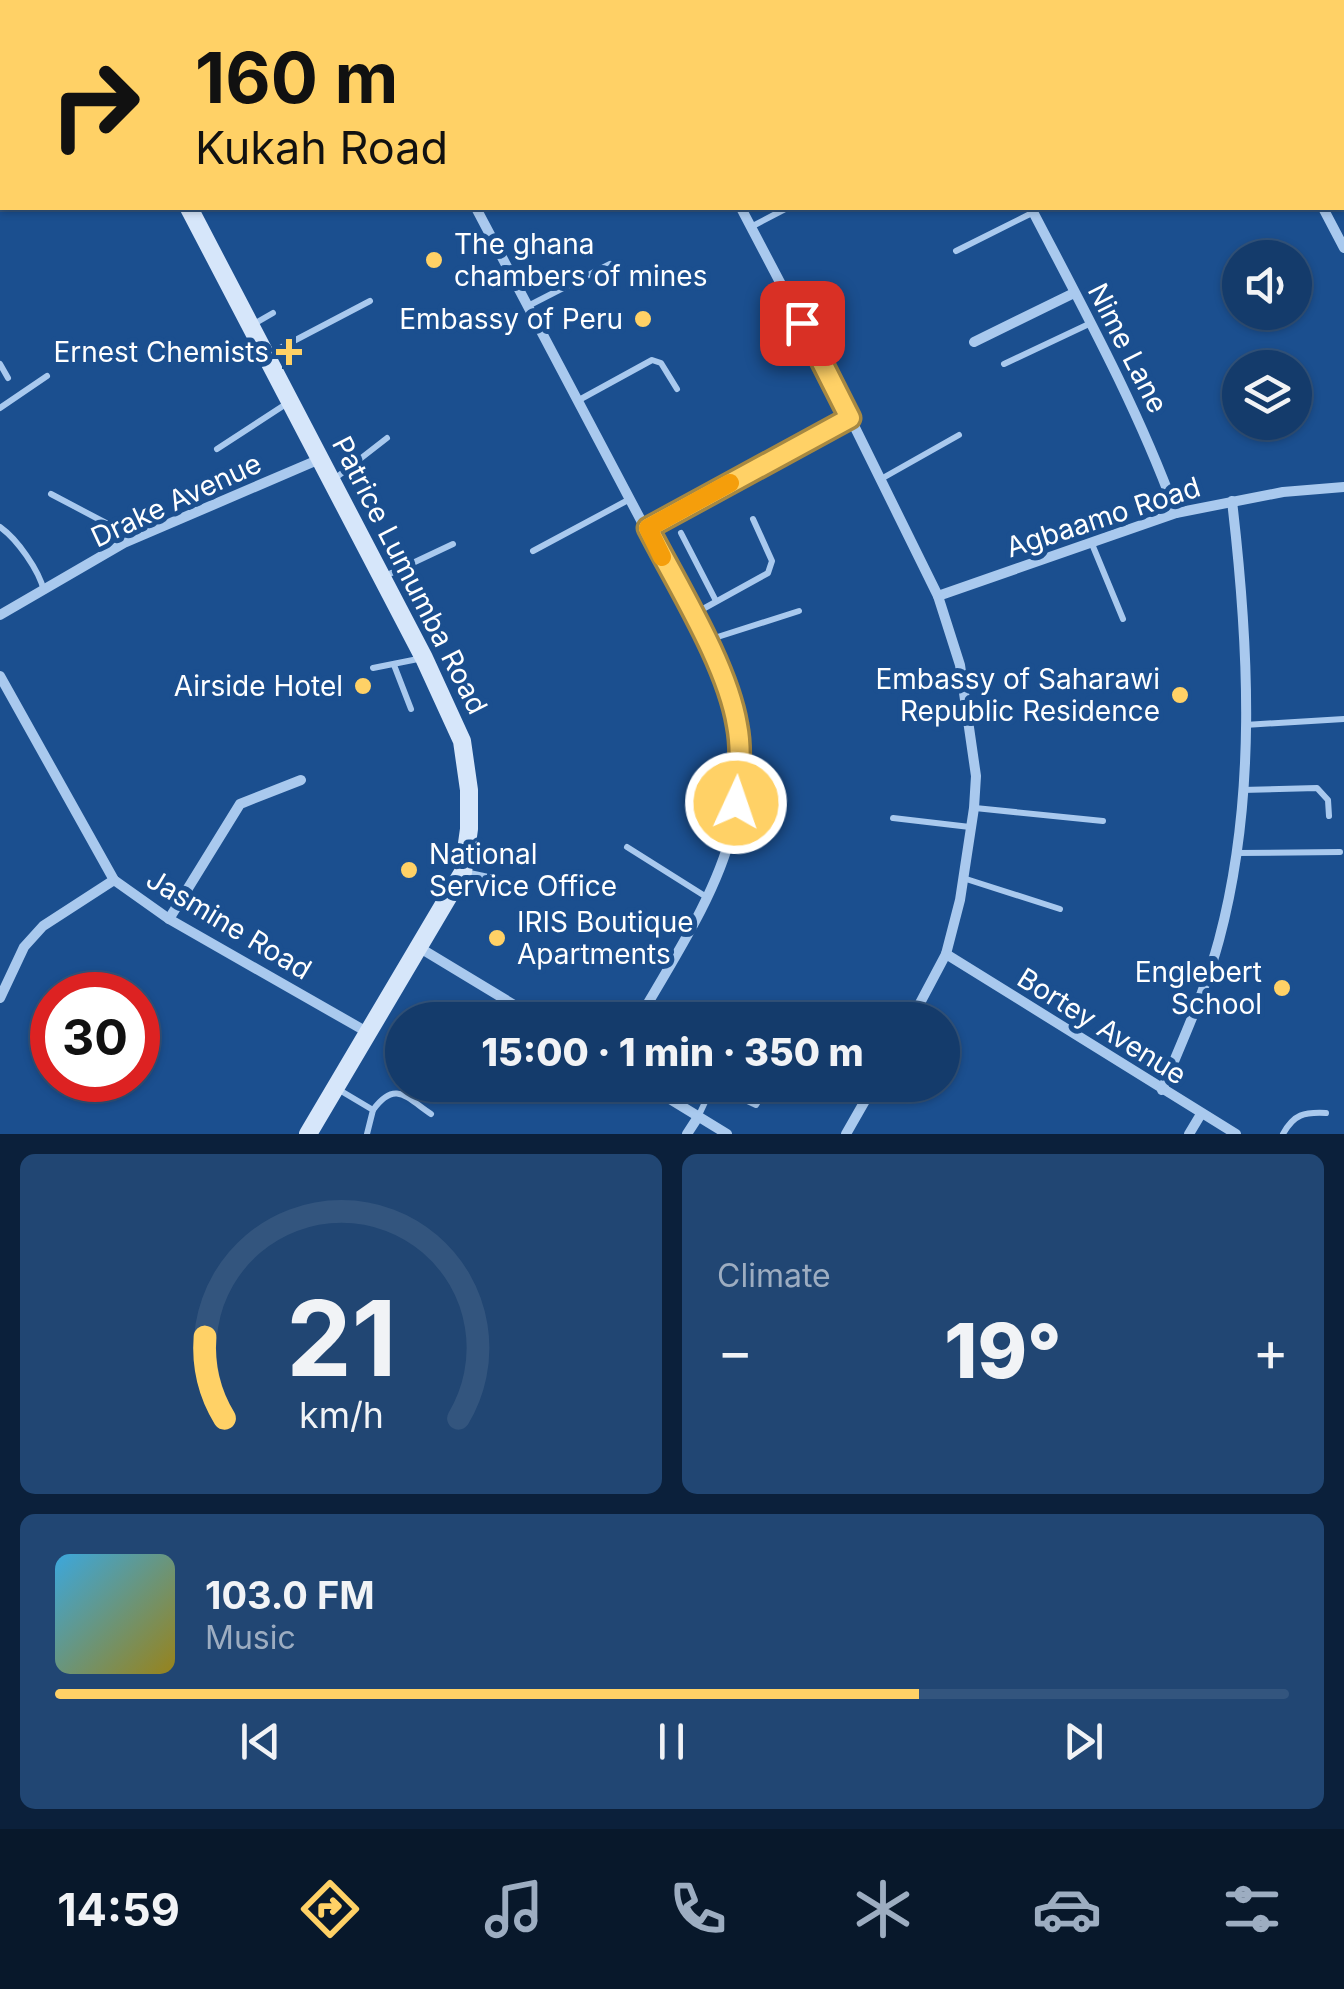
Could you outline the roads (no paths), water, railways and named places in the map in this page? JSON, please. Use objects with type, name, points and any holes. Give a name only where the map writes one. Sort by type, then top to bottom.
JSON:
[{"type":"street","name":"Patrice Lumumba Road","points":[[190,210],[424,658],[462,740],[469,790],[464,872],[308,1134]]},
{"type":"street","points":[[477,210],[692,615],[730,696],[738,726],[740,776],[734,830],[709,898],[648,1002]]},
{"type":"street","points":[[742,210],[938,596],[960,665],[976,776],[974,808],[964,878],[946,954],[921,1002]]},
{"type":"street","name":"Nime Lane","points":[[1032,210],[1143,426],[1176,513]]},
{"type":"street","points":[[1324,210],[1344,248]]},
{"type":"street","points":[[974,342],[1074,293]]},
{"type":"street","points":[[648,528],[850,418]]},
{"type":"street","name":"Drake Avenue","points":[[0,614],[124,543],[320,460]]},
{"type":"street","name":"Agbaamo Road","points":[[938,596],[1176,513],[1283,492],[1344,487]]},
{"type":"street","points":[[1162,1090],[1219,939],[1242,790],[1245,623],[1232,501]]},
{"type":"street","name":"Jasmine Road","points":[[0,676],[114,880],[168,918],[367,1032]]},
{"type":"street","points":[[168,918],[240,804],[301,780]]},
{"type":"street","points":[[0,998],[24,948],[43,926],[114,880]]},
{"type":"street","points":[[420,948],[510,1002]]},
{"type":"street","name":"Bortey Avenue","points":[[946,954],[1236,1134]]},
{"type":"street","points":[[674,1102],[727,1134]]},
{"type":"street","points":[[846,1134],[864,1102]]},
{"type":"street","points":[[1189,1134],[1201,1114]]},
{"type":"street","points":[[688,1134],[698,1117]]},
{"type":"lane","points":[[751,226],[783,210]]},
{"type":"lane","points":[[956,251],[1032,210]]},
{"type":"lane","points":[[528,306],[610,264]]},
{"type":"lane","points":[[266,355],[370,300]]},
{"type":"lane","points":[[249,327],[273,313]]},
{"type":"lane","points":[[1004,364],[1092,323]]},
{"type":"lane","points":[[579,400],[652,360],[661,363],[677,389]]},
{"type":"lane","points":[[0,364],[8,378]]},
{"type":"lane","points":[[0,408],[47,376]]},
{"type":"lane","points":[[217,448],[292,401]]},
{"type":"lane","points":[[881,479],[958,435]]},
{"type":"lane","points":[[332,480],[387,438]]},
{"type":"lane","points":[[51,494],[106,523],[124,543]]},
{"type":"lane","points":[[533,551],[631,498]]},
{"type":"lane","points":[[692,615],[772,568],[753,519]]},
{"type":"lane","points":[[0,527],[24,554],[44,592]]},
{"type":"lane","points":[[681,533],[716,601]]},
{"type":"lane","points":[[1091,542],[1123,620]]},
{"type":"lane","points":[[382,578],[453,544]]},
{"type":"lane","points":[[705,642],[800,611]]},
{"type":"lane","points":[[374,668],[424,658]]},
{"type":"lane","points":[[394,665],[411,709]]},
{"type":"lane","points":[[1245,725],[1344,719]]},
{"type":"lane","points":[[1242,790],[1317,788],[1328,800],[1329,816]]},
{"type":"lane","points":[[974,808],[1103,822]]},
{"type":"lane","points":[[894,818],[970,827]]},
{"type":"lane","points":[[627,848],[709,898]]},
{"type":"lane","points":[[1234,853],[1340,852]]},
{"type":"lane","points":[[464,872],[521,884]]},
{"type":"lane","points":[[964,878],[1060,909]]},
{"type":"lane","points":[[335,1087],[373,1110]]},
{"type":"lane","points":[[367,1134],[373,1110],[383,1096],[392,1092],[402,1094],[431,1114]]},
{"type":"lane","points":[[698,1117],[705,1102]]},
{"type":"lane","points":[[1283,1134],[1290,1122],[1304,1112],[1326,1113]]},
{"type":"place","name":"The ghana chambers of mines","points":[[434,260]]},
{"type":"place","name":"Embassy of Peru","points":[[643,319]]},
{"type":"place","name":"Ernest Chemists","points":[[289,352]]},
{"type":"place","name":"Airside Hotel","points":[[363,686]]},
{"type":"place","name":"Embassy of Saharawi Republic Residence","points":[[1180,695]]},
{"type":"place","name":"National Service Office","points":[[409,870]]},
{"type":"place","name":"IRIS Boutique Apartments","points":[[497,938]]},
{"type":"place","name":"Englebert School","points":[[1282,988]]}]
